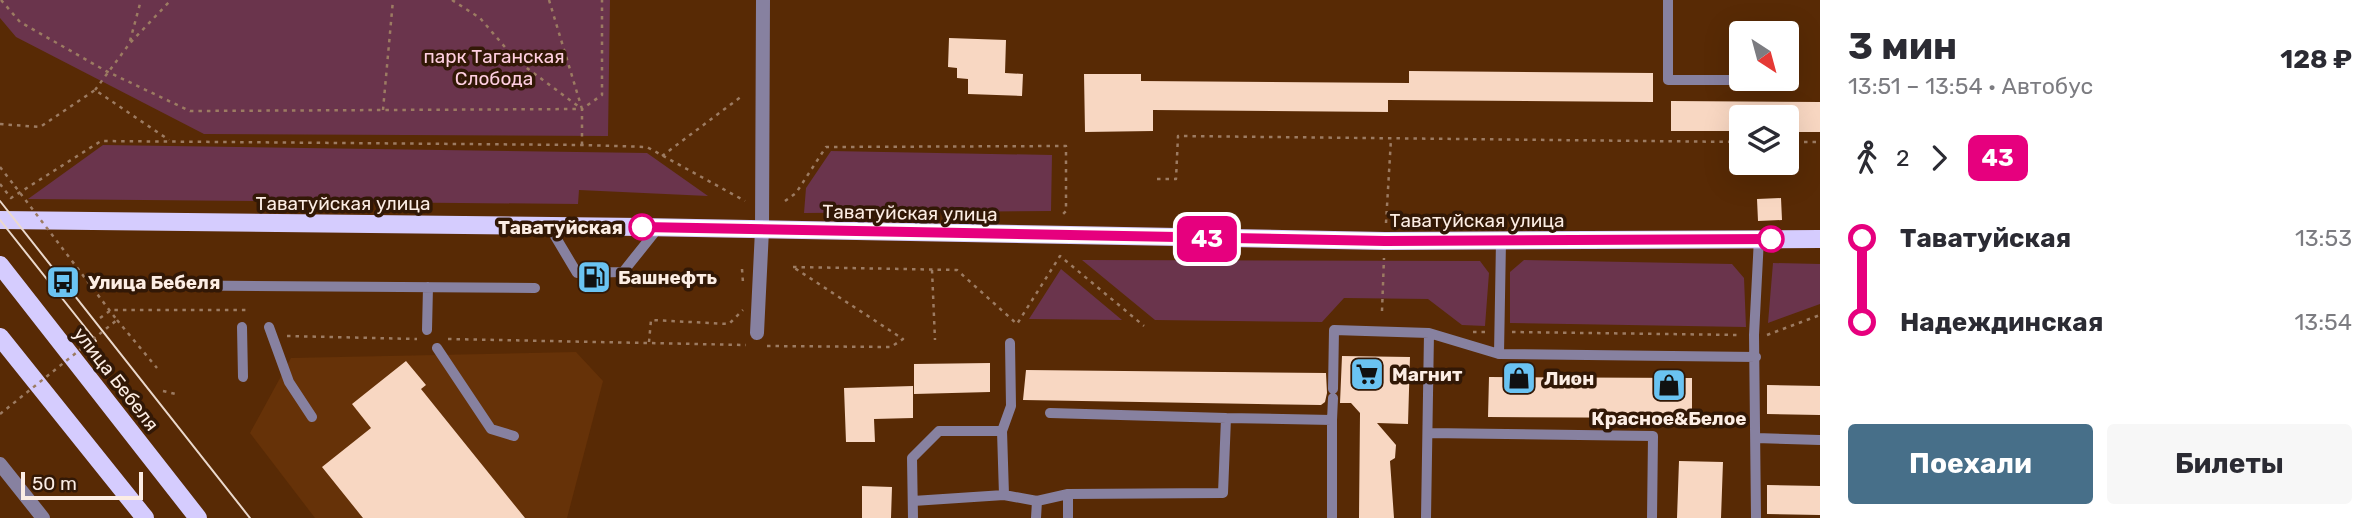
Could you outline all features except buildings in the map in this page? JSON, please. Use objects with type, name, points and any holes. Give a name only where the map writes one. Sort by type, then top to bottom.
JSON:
[{"type":"main road","name":"Таватуйская улица","points":[[0,220],[659,227],[1501,241],[1820,239]]},
{"type":"main road","name":"улица Бебеля","points":[[0,265],[198,518]]},
{"type":"main road","points":[[0,337],[145,518]]},
{"type":"street","points":[[757,333],[762,230],[763,0]]},
{"type":"street","points":[[0,464],[38,516]]},
{"type":"lane","points":[[1668,0],[1668,80],[1729,80]]},
{"type":"lane","points":[[549,226],[577,273],[623,272],[659,227]]},
{"type":"lane","points":[[1756,518],[1754,335],[1759,239]]},
{"type":"lane","points":[[1499,355],[1501,241]]},
{"type":"lane","points":[[133,285],[535,288]]},
{"type":"lane","points":[[426,334],[428,287]]},
{"type":"lane","points":[[242,327],[243,377]]},
{"type":"lane","points":[[1332,518],[1334,330],[1429,333],[1499,355],[1755,356]]},
{"type":"lane","points":[[270,331],[289,382],[312,417]]},
{"type":"lane","points":[[1426,518],[1429,333]]},
{"type":"lane","points":[[1003,495],[1002,431],[1010,406],[1010,343]]},
{"type":"lane","points":[[437,344],[491,429],[514,436]]},
{"type":"lane","points":[[1050,413],[1332,420]]},
{"type":"lane","points":[[913,501],[1003,495],[1037,500],[1068,494],[1223,494],[1226,418]]},
{"type":"lane","points":[[913,518],[912,458],[939,431],[1002,431]]},
{"type":"lane","points":[[1428,433],[1653,436],[1652,518]]},
{"type":"lane","points":[[1756,438],[1820,440]]},
{"type":"lane","points":[[1068,494],[1068,518]]},
{"type":"lane","points":[[1036,518],[1037,500]]},
{"type":"path","points":[[1,0],[20,22],[106,71],[190,111],[582,109],[602,95],[602,0]]},
{"type":"path","points":[[130,43],[141,0]]},
{"type":"path","points":[[0,124],[40,127],[95,90],[106,71],[170,0]]},
{"type":"path","points":[[383,110],[393,0]]},
{"type":"path","points":[[452,0],[480,18],[516,60],[582,109]]},
{"type":"path","points":[[549,0],[582,109],[582,145]]},
{"type":"path","points":[[95,90],[170,141]]},
{"type":"path","points":[[662,156],[742,96]]},
{"type":"path","points":[[1157,179],[1176,179],[1178,136],[1729,142]]},
{"type":"path","points":[[0,184],[11,198],[101,141],[582,145],[647,147],[744,201]]},
{"type":"path","points":[[1799,142],[1820,142]]},
{"type":"path","points":[[785,201],[796,193],[826,147],[1066,146],[1066,211],[1060,217]]},
{"type":"path","points":[[0,167],[157,368]]},
{"type":"path","points":[[437,344],[648,343],[891,348],[902,339],[793,267],[957,270],[1017,324],[1060,256],[1144,326]]},
{"type":"path","points":[[742,269],[743,295]]},
{"type":"path","points":[[932,270],[934,340]]},
{"type":"path","points":[[648,343],[651,320],[729,324],[744,308]]},
{"type":"path","points":[[100,318],[111,310],[248,310]]},
{"type":"path","points":[[1471,332],[1768,335],[1820,315]]},
{"type":"path","points":[[0,414],[117,320]]},
{"type":"path","points":[[270,331],[426,334]]},
{"type":"path","points":[[163,391],[176,394]]},
{"type":"shaded area","points":[[576,352],[603,381],[567,518],[315,518],[250,433],[291,358]]},
{"type":"green space","name":"парк Таганская Слобода","points":[[0,0],[610,0],[608,136],[204,134],[16,37],[0,18]]},
{"type":"green space","points":[[103,145],[647,153],[708,196],[579,190],[578,204],[28,199]]},
{"type":"green space","points":[[831,151],[1052,155],[1051,211],[804,213],[806,188]]},
{"type":"green space","points":[[1082,260],[1480,261],[1489,273],[1485,326],[1462,325],[1428,299],[1344,298],[1322,322],[1155,320]]},
{"type":"green space","points":[[1524,260],[1732,264],[1744,278],[1746,327],[1510,323],[1510,272]]},
{"type":"green space","points":[[1773,263],[1820,264],[1820,304],[1768,323]]},
{"type":"green space","points":[[1061,269],[1122,320],[1029,319]]},
{"type":"tram line","points":[[0,201],[250,518]]},
{"type":"tram line","points":[[0,220],[96,341]]},
{"type":"bus line","name":"43","points":[[642,227],[1060,237],[1385,241],[1771,239]]},
{"type":"place","name":"Таватуйская","points":[[642,227]]},
{"type":"place","name":"Башнефть","points":[[594,277]]},
{"type":"place","name":"Улица Бебеля","points":[[63,282]]},
{"type":"place","name":"Магнит","points":[[1367,374]]},
{"type":"place","name":"Лион","points":[[1519,378]]},
{"type":"place","name":"Красное&Белое","points":[[1669,385]]}]
